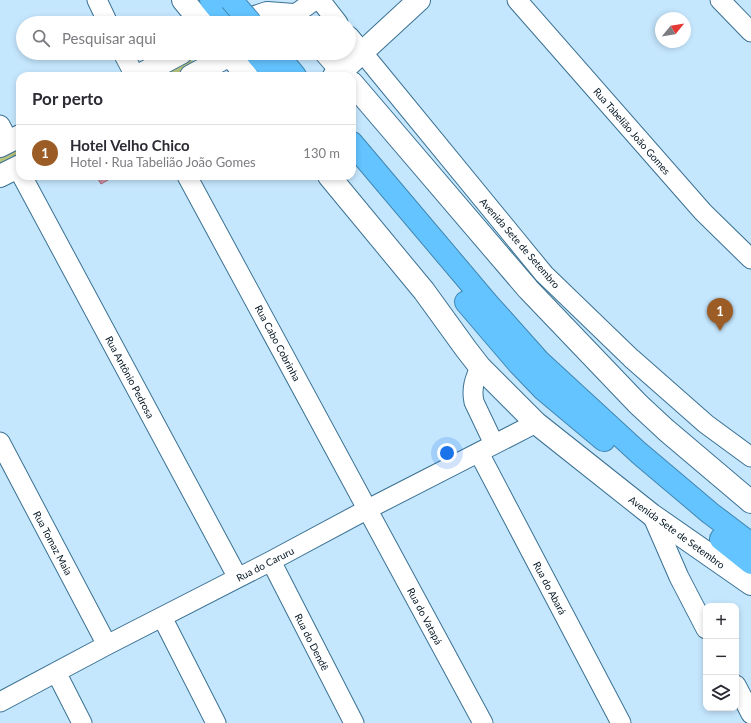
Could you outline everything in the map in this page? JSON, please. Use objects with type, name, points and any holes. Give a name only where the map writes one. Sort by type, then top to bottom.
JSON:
[{"type":"highway","points":[[211,0],[224,16]]},
{"type":"highway","points":[[231,0],[245,16]]},
{"type":"highway","points":[[262,60],[272,72]]},
{"type":"highway","points":[[282,60],[293,72]]},
{"type":"highway","name":"Avenida Sete de Setembro","points":[[356,148],[488,304],[539,361],[639,453],[751,562]]},
{"type":"highway","name":"Avenida Sete de Setembro","points":[[356,172],[519,364],[542,389],[707,519],[751,544]]},
{"type":"main road","points":[[183,0],[196,16]]},
{"type":"main road","points":[[356,43],[419,0]]},
{"type":"main road","points":[[258,16],[267,13],[292,13]]},
{"type":"main road","points":[[144,72],[167,60]]},
{"type":"main road","points":[[198,72],[219,60]]},
{"type":"main road","points":[[234,60],[244,72]]},
{"type":"main road","points":[[331,60],[340,72]]},
{"type":"main road","points":[[346,72],[350,60]]},
{"type":"main road","points":[[356,91],[528,289],[638,404],[751,502]]},
{"type":"main road","name":"Avenida Sete de Setembro","points":[[332,180],[424,291],[480,367],[536,423],[652,515],[751,584]]},
{"type":"street","points":[[97,0],[105,16]]},
{"type":"street","points":[[292,13],[315,0]]},
{"type":"street","points":[[320,0],[333,16]]},
{"type":"street","name":"Rua Tabelião João Gomes","points":[[517,0],[703,212],[751,259]]},
{"type":"street","points":[[720,0],[751,32]]},
{"type":"street","name":"Avenida Sete de Setembro","points":[[356,45],[544,274],[631,358],[706,424],[751,457]]},
{"type":"street","points":[[127,60],[134,72]]},
{"type":"street","name":"Rua Antônio Pedrosa","points":[[21,180],[238,578]]},
{"type":"street","name":"Rua Cabo Cobrinha","points":[[189,180],[368,509]]},
{"type":"street","points":[[480,367],[472,391],[486,448]]},
{"type":"street","name":"Rua do Caruru","points":[[0,702],[368,509],[536,423]]},
{"type":"street","name":"Rua Tomaz Maia","points":[[0,442],[107,645]]},
{"type":"street","name":"Rua do Abará","points":[[486,448],[622,723]]},
{"type":"street","name":"Rua do Vatapá","points":[[368,509],[483,723]]},
{"type":"street","points":[[652,515],[679,577],[703,623]]},
{"type":"street","name":"Rua do Dendê","points":[[270,561],[354,723]]},
{"type":"street","points":[[162,617],[216,723]]},
{"type":"street","points":[[56,672],[82,723]]},
{"type":"street","points":[[739,691],[751,714]]},
{"type":"green space","points":[[183,60],[201,63],[183,72],[159,72]]},
{"type":"green space","points":[[16,145],[16,160],[0,169],[0,153]]},
{"type":"building","points":[[98,180],[108,180],[101,184]]},
{"type":"place","name":"Hotel Velho Chico","points":[[720,331]]}]
